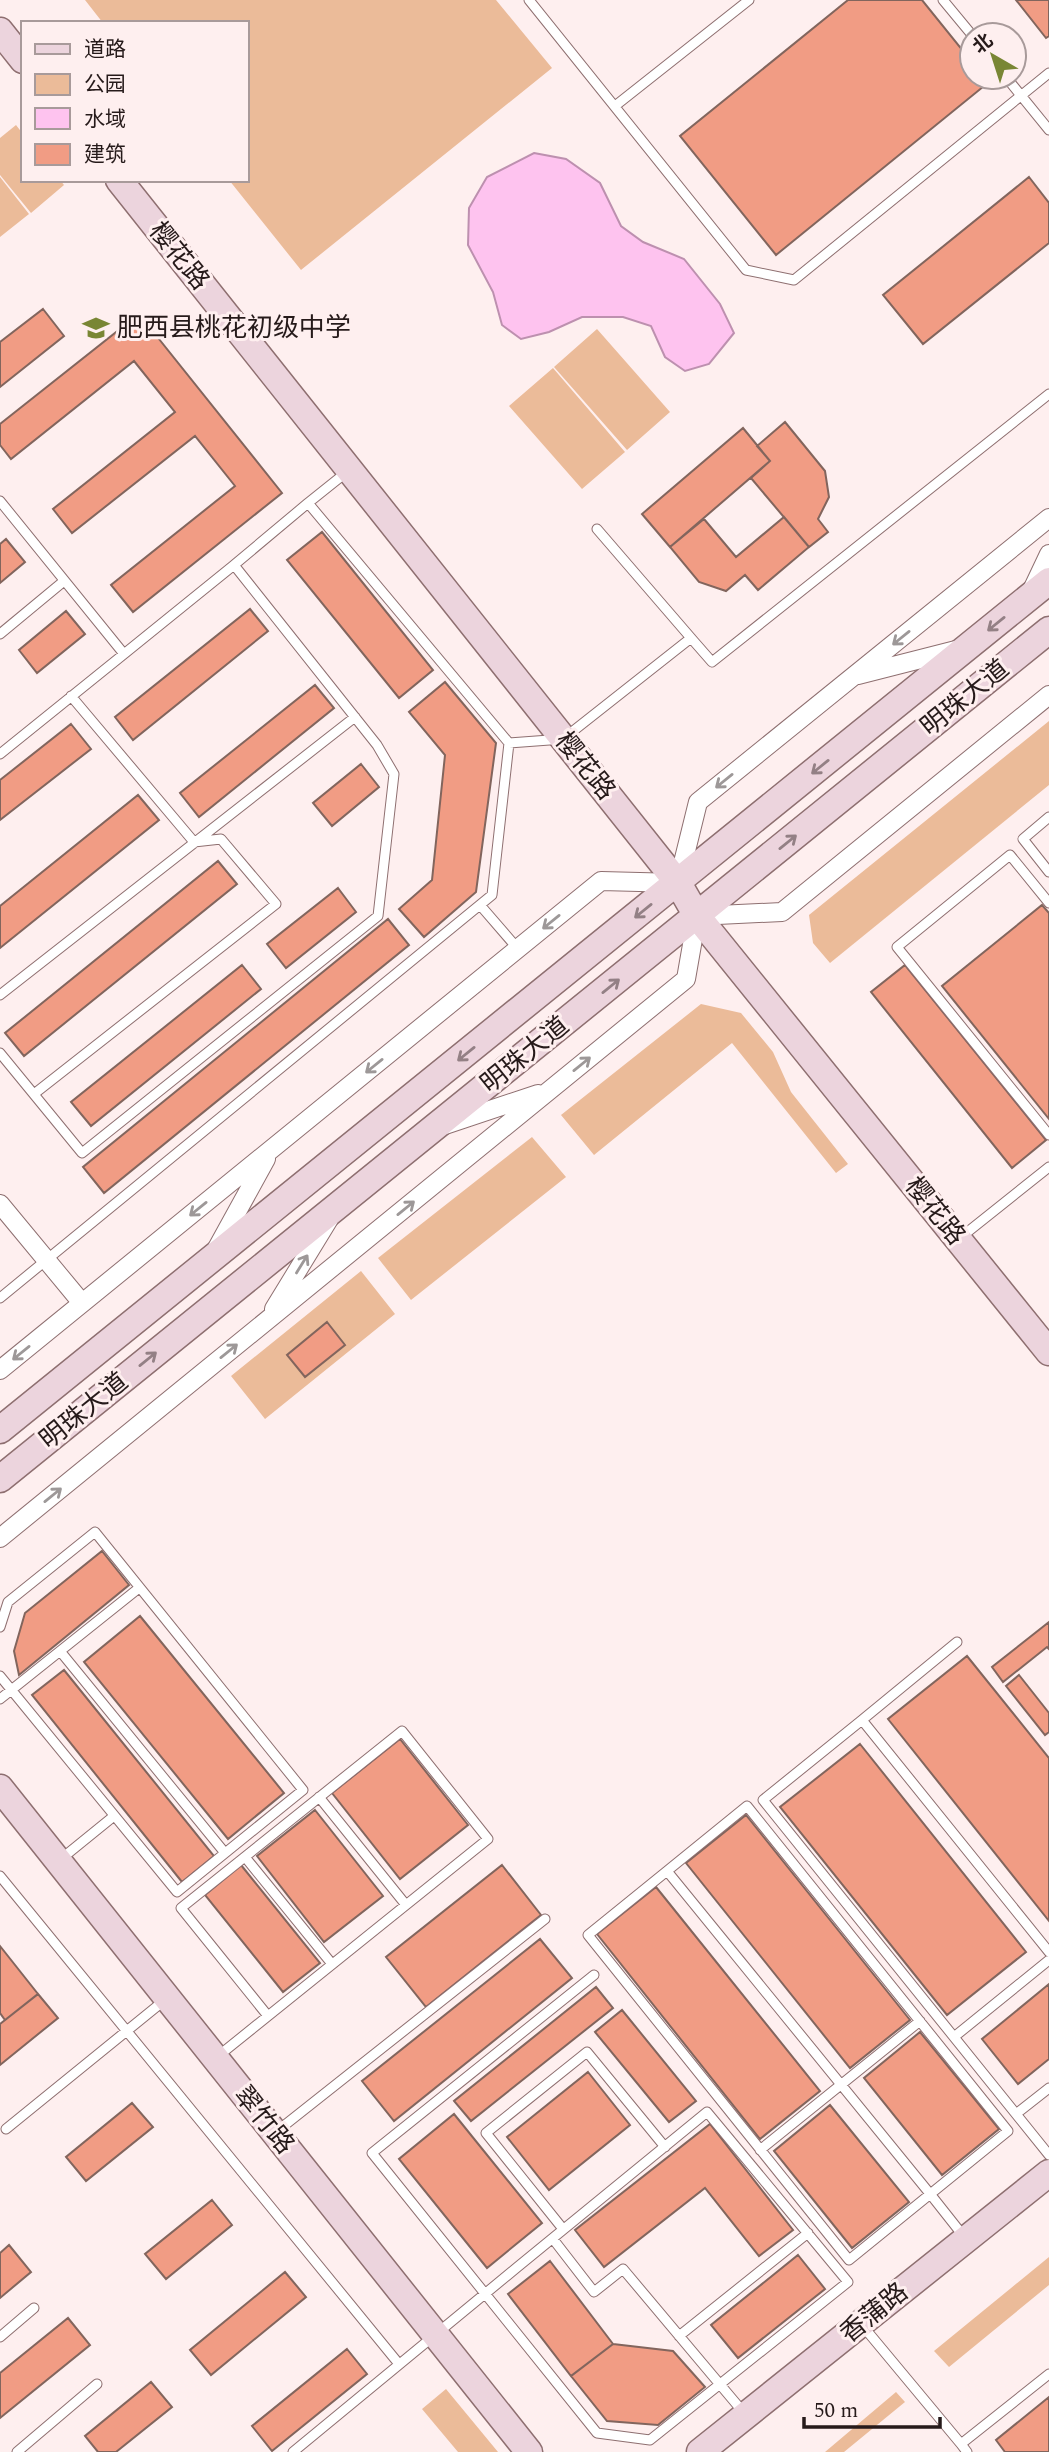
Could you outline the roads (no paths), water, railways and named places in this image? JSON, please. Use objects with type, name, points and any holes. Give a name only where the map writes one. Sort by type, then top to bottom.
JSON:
[{"type":"street","points":[[0,31],[21,57]]},
{"type":"street","name":"樱花路","points":[[121,182],[678,883],[697,916],[1049,1352]]},
{"type":"street","points":[[0,1370],[601,881],[678,883],[698,802],[1049,518]]},
{"type":"street","points":[[1028,598],[1049,554]]},
{"type":"street","name":"明珠大道","points":[[0,1430],[1049,581]]},
{"type":"street","name":"明珠大道","points":[[5,1472],[435,1128],[1049,630]]},
{"type":"street","points":[[853,677],[967,648]]},
{"type":"street","points":[[0,1538],[686,979],[697,916],[782,912],[1049,695]]},
{"type":"street","points":[[854,740],[848,761],[855,771],[876,770]]},
{"type":"street","points":[[528,1004],[551,1001],[562,1013],[550,1035]]},
{"type":"street","points":[[435,1128],[549,1091]]},
{"type":"street","points":[[212,1259],[271,1150]]},
{"type":"street","points":[[0,1204],[82,1303]]},
{"type":"street","points":[[267,1321],[337,1207]]},
{"type":"street","name":"翠竹路","points":[[0,1788],[529,2452]]},
{"type":"street","name":"香蒲路","points":[[700,2452],[1049,2173]]},
{"type":"lane","points":[[529,0],[746,270],[794,280],[1049,73]]},
{"type":"lane","points":[[615,106],[749,0]]},
{"type":"lane","points":[[943,0],[960,21]]},
{"type":"lane","points":[[1017,91],[1049,130]]},
{"type":"lane","points":[[597,529],[712,662],[1049,394]]},
{"type":"lane","points":[[0,754],[349,470]]},
{"type":"lane","points":[[0,1298],[492,895],[509,743],[308,503]]},
{"type":"lane","points":[[2,508],[124,654]]},
{"type":"lane","points":[[0,1053],[82,1153],[378,916],[394,774],[377,745],[234,565]]},
{"type":"lane","points":[[0,634],[64,581]]},
{"type":"lane","points":[[509,743],[564,739],[691,638]]},
{"type":"lane","points":[[71,696],[194,842]]},
{"type":"lane","points":[[0,995],[355,717]]},
{"type":"lane","points":[[1049,817],[1023,839],[1049,872]]},
{"type":"lane","points":[[34,1094],[276,904],[221,839],[194,842]]},
{"type":"lane","points":[[1049,903],[1010,855],[897,947],[1049,1135]]},
{"type":"lane","points":[[480,905],[518,949]]},
{"type":"lane","points":[[958,1240],[1049,1167]]},
{"type":"lane","points":[[0,1627],[8,1602],[95,1532],[303,1790],[177,1892],[0,1676]]},
{"type":"lane","points":[[0,1699],[139,1588]]},
{"type":"lane","points":[[957,1642],[763,1800],[1049,2155]]},
{"type":"lane","points":[[60,1651],[225,1853]]},
{"type":"lane","points":[[862,1720],[1049,1952]]},
{"type":"lane","points":[[215,2059],[488,1839],[402,1731],[181,1908],[268,2016]]},
{"type":"lane","points":[[320,1797],[405,1905]]},
{"type":"lane","points":[[747,1807],[1009,2131],[849,2260],[588,1935],[667,1871],[747,1807]]},
{"type":"lane","points":[[59,1862],[114,1816]]},
{"type":"lane","points":[[245,1857],[332,1964]]},
{"type":"lane","points":[[667,1871],[966,2239]]},
{"type":"lane","points":[[0,1876],[399,2364]]},
{"type":"lane","points":[[275,2133],[545,1919]]},
{"type":"lane","points":[[954,2037],[1049,1960]]},
{"type":"lane","points":[[293,2452],[435,2334],[485,2294],[707,2112],[848,2281],[650,2440],[597,2433],[485,2294],[372,2153],[594,1975]]},
{"type":"lane","points":[[6,2129],[167,1998]]},
{"type":"lane","points":[[760,2150],[920,2021]]},
{"type":"lane","points":[[564,2229],[486,2133],[587,2052],[665,2147]]},
{"type":"lane","points":[[1016,2114],[1049,2088]]},
{"type":"lane","points":[[679,2336],[808,2233]]},
{"type":"lane","points":[[552,2239],[594,2292],[623,2269],[746,2415]]},
{"type":"lane","points":[[0,2337],[34,2308]]},
{"type":"lane","points":[[861,2323],[964,2448],[1049,2374]]},
{"type":"lane","points":[[17,2452],[97,2384]]},
{"type":"water","points":[[534,153],[566,159],[600,183],[621,226],[643,242],[684,259],[720,304],[734,333],[709,364],[685,371],[665,357],[651,326],[623,317],[582,317],[549,332],[521,339],[502,325],[493,292],[468,245],[469,208],[487,177]]},
{"type":"place","name":"肥西县桃花初级中学","points":[[96,328]]}]
